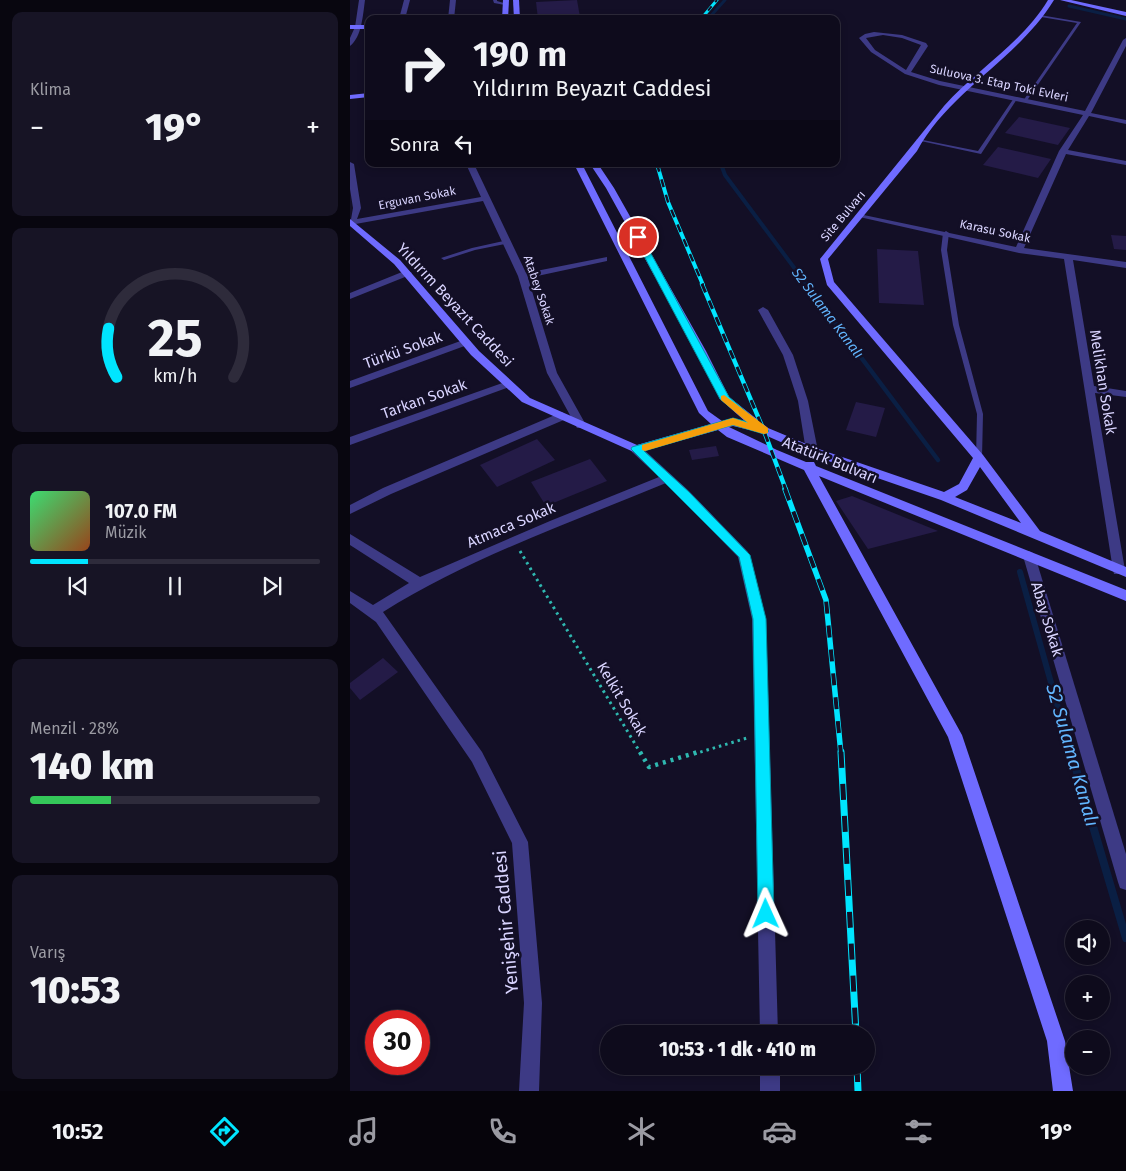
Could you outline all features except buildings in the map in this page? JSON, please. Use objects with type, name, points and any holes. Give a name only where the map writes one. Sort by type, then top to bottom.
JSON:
[{"type":"street","points":[[350,44],[358,27],[362,0]]},
{"type":"street","points":[[403,15],[407,0]]},
{"type":"street","points":[[451,15],[453,0]]},
{"type":"street","points":[[516,0],[517,15]]},
{"type":"street","name":"Site Bulvarı","points":[[979,458],[830,283],[824,259],[914,149],[918,140],[963,88],[1041,16],[1051,0]]},
{"type":"street","points":[[1063,0],[1126,14]]},
{"type":"street","points":[[504,15],[506,2]]},
{"type":"street","points":[[350,27],[365,27]]},
{"type":"street","name":"Suluova 3. Etap Toki Evleri","points":[[907,73],[925,46],[922,43],[910,38],[874,33],[866,34],[862,38],[873,50],[907,73],[963,88],[1126,122]]},
{"type":"street","name":"Suluova 3. Etap Toki Evleri","points":[[1019,250],[1062,151],[1087,114],[1126,40]]},
{"type":"street","points":[[350,97],[365,95]]},
{"type":"street","points":[[1062,151],[1126,163]]},
{"type":"street","points":[[350,164],[357,208],[351,223]]},
{"type":"street","name":"Atabey Sokak","points":[[472,167],[523,276],[552,373],[581,425]]},
{"type":"street","name":"Atatürk Bulvarı","points":[[580,167],[704,413],[731,434],[809,468],[1126,596]]},
{"type":"street","name":"Atatürk Bulvarı","points":[[596,167],[610,188],[725,399],[764,431],[812,451],[945,497],[1123,571]]},
{"type":"street","name":"Erguvan Sokak","points":[[351,223],[487,198]]},
{"type":"street","name":"Karasu Sokak","points":[[860,216],[1019,250],[1126,265]]},
{"type":"street","name":"Yıldırım Beyazıt Caddesi","points":[[351,223],[408,273],[466,342],[526,400],[636,449]]},
{"type":"street","name":"Melikhan Sokak","points":[[1068,257],[1088,388],[1123,571]]},
{"type":"street","points":[[523,276],[604,259]]},
{"type":"street","points":[[350,296],[408,273]]},
{"type":"street","points":[[763,310],[788,355],[804,401],[812,451],[809,468],[954,735],[1056,1041],[1063,1091]]},
{"type":"street","name":"Türkü Sokak","points":[[350,385],[466,342]]},
{"type":"street","name":"Tarkan Sokak","points":[[350,441],[508,384]]},
{"type":"street","points":[[1088,388],[1126,394]]},
{"type":"street","points":[[350,510],[387,491],[562,416]]},
{"type":"street","points":[[636,449],[662,444],[733,422],[764,431]]},
{"type":"street","points":[[636,449],[668,478],[744,555],[760,619],[769,1025]]},
{"type":"street","points":[[945,497],[963,487],[979,458],[1036,535]]},
{"type":"street","name":"Atmaca Sokak","points":[[372,612],[419,583],[668,478]]},
{"type":"street","points":[[350,539],[419,583]]},
{"type":"street","name":"Abay Sokak","points":[[1029,556],[1126,882]]},
{"type":"street","name":"Yenişehir Caddesi","points":[[350,596],[381,618],[477,757],[520,842],[533,1003],[529,1091]]},
{"type":"street","points":[[770,1075],[770,1091]]},
{"type":"lane","points":[[495,0],[495,2],[506,2]]},
{"type":"lane","points":[[1025,101],[1079,22],[1041,16]]},
{"type":"lane","points":[[918,140],[979,153],[1015,99]]},
{"type":"lane","points":[[946,234],[944,250],[956,325],[980,414],[979,458]]},
{"type":"lane","points":[[444,258],[508,242]]},
{"type":"path","name":"Kelkit Sokak","points":[[514,542],[649,767],[762,734]]},
{"type":"waterway","name":"S2 Sulama Kanalı","points":[[712,15],[725,0]]},
{"type":"waterway","points":[[1069,6],[1126,19]]},
{"type":"waterway","name":"S2 Sulama Kanalı","points":[[722,167],[725,175],[807,285]]},
{"type":"waterway","name":"S2 Sulama Kanalı","points":[[806,284],[938,460]]},
{"type":"waterway","name":"S2 Sulama Kanalı","points":[[1020,572],[1071,754]]},
{"type":"waterway","name":"S2 Sulama Kanalı","points":[[1071,752],[1126,938]]},
{"type":"railway","points":[[704,15],[717,0]]},
{"type":"railway","points":[[658,167],[668,202],[703,285]]},
{"type":"railway","points":[[702,284],[764,431],[786,490]]},
{"type":"railway","points":[[785,489],[826,600],[841,754]]},
{"type":"railway","points":[[841,752],[856,1025]]},
{"type":"railway","points":[[857,1075],[858,1091]]},
{"type":"slow traffic","points":[[645,447],[662,444],[733,422],[764,431],[724,398]]},
{"type":"route","points":[[638,237],[725,399],[764,431],[733,422],[662,444],[636,449],[685,494],[744,555],[760,619],[766,914]]}]
